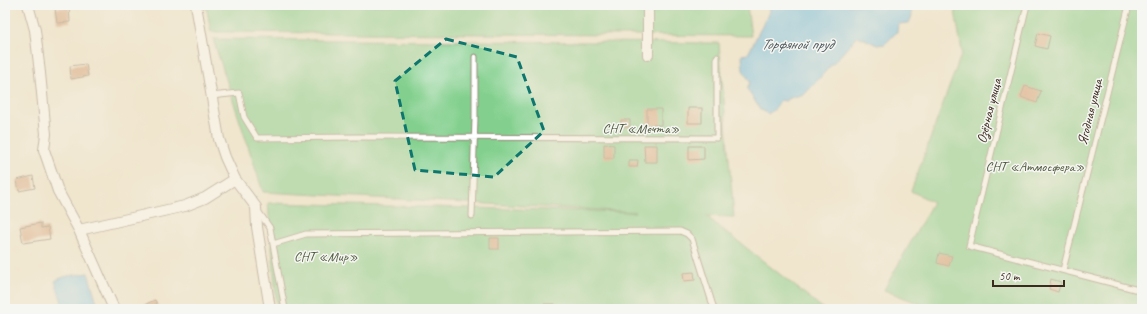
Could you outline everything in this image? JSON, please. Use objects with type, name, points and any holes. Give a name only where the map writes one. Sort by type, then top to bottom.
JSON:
[{"type":"street","points":[[28,5],[35,30],[40,73],[46,134],[44,150],[58,191],[79,230],[114,309]]},
{"type":"street","points":[[196,5],[219,139],[235,179],[256,207],[257,227],[270,309]]},
{"type":"street","points":[[648,5],[648,55]]},
{"type":"street","points":[[79,230],[185,206],[205,198],[235,179]]},
{"type":"lane","name":"Озёрная улица","points":[[1027,5],[969,246],[1063,270]]},
{"type":"lane","name":"Ягодная улица","points":[[1063,270],[1128,5]]},
{"type":"lane","points":[[472,216],[473,138],[475,117],[474,57]]},
{"type":"lane","points":[[211,96],[239,93],[244,117],[257,138],[717,138],[717,57]]},
{"type":"lane","points":[[256,207],[270,228],[286,309]]},
{"type":"lane","points":[[273,244],[306,234],[680,231],[687,234],[692,239],[714,309]]},
{"type":"lane","points":[[1063,270],[1142,291]]},
{"type":"highlighted area","points":[[446,39],[517,57],[544,131],[494,177],[415,170],[395,81]]},
{"type":"green space","points":[[206,5],[747,5],[751,36],[211,32]]},
{"type":"green space","name":"СНТ «Атмосфера»","points":[[954,5],[1142,5],[1142,309],[933,309],[884,290],[933,202],[911,191],[962,52]]},
{"type":"green space","name":"СНТ «Мечта»","points":[[213,39],[719,43],[734,217],[706,216],[824,309],[277,309],[268,203],[635,212],[263,192]]},
{"type":"water","name":"Торфяной пруд","points":[[770,5],[910,5],[912,16],[909,23],[898,24],[897,32],[885,44],[877,45],[858,36],[805,94],[790,98],[786,101],[780,100],[776,108],[768,114],[760,109],[747,89],[750,82],[743,70],[742,55],[748,54],[770,10]]},
{"type":"water","points":[[88,273],[99,309],[64,309],[55,281],[67,276]]},
{"type":"building","points":[[69,7],[70,22],[57,23],[55,8]]},
{"type":"building","points":[[1038,33],[1050,36],[1047,49],[1035,46]]},
{"type":"building","points":[[86,64],[88,76],[71,79],[70,66]]},
{"type":"building","points":[[1025,86],[1041,91],[1037,103],[1021,97]]},
{"type":"building","points":[[688,108],[702,108],[702,123],[688,123]]},
{"type":"building","points":[[647,109],[661,109],[661,125],[647,125]]},
{"type":"building","points":[[621,120],[630,120],[630,127],[621,127]]},
{"type":"building","points":[[604,144],[614,145],[614,158],[604,158]]},
{"type":"building","points":[[644,145],[657,145],[657,162],[645,162]]},
{"type":"building","points":[[689,146],[704,146],[704,159],[689,160]]},
{"type":"building","points":[[629,160],[638,160],[637,167],[629,167]]},
{"type":"building","points":[[33,176],[35,188],[19,191],[17,180]]},
{"type":"building","points":[[41,223],[41,228],[48,227],[50,239],[23,243],[20,227]]},
{"type":"building","points":[[490,238],[499,238],[499,249],[490,249]]},
{"type":"building","points":[[939,253],[952,256],[949,266],[937,263]]},
{"type":"building","points":[[694,272],[695,280],[684,281],[683,273]]},
{"type":"building","points":[[1051,279],[1061,282],[1058,292],[1049,289]]},
{"type":"building","points":[[155,300],[159,308],[146,309],[144,305]]},
{"type":"building","points":[[544,304],[555,304],[555,309],[544,309]]},
{"type":"park label","name":"СНТ «Мир»","points":[[326,256]]}]
